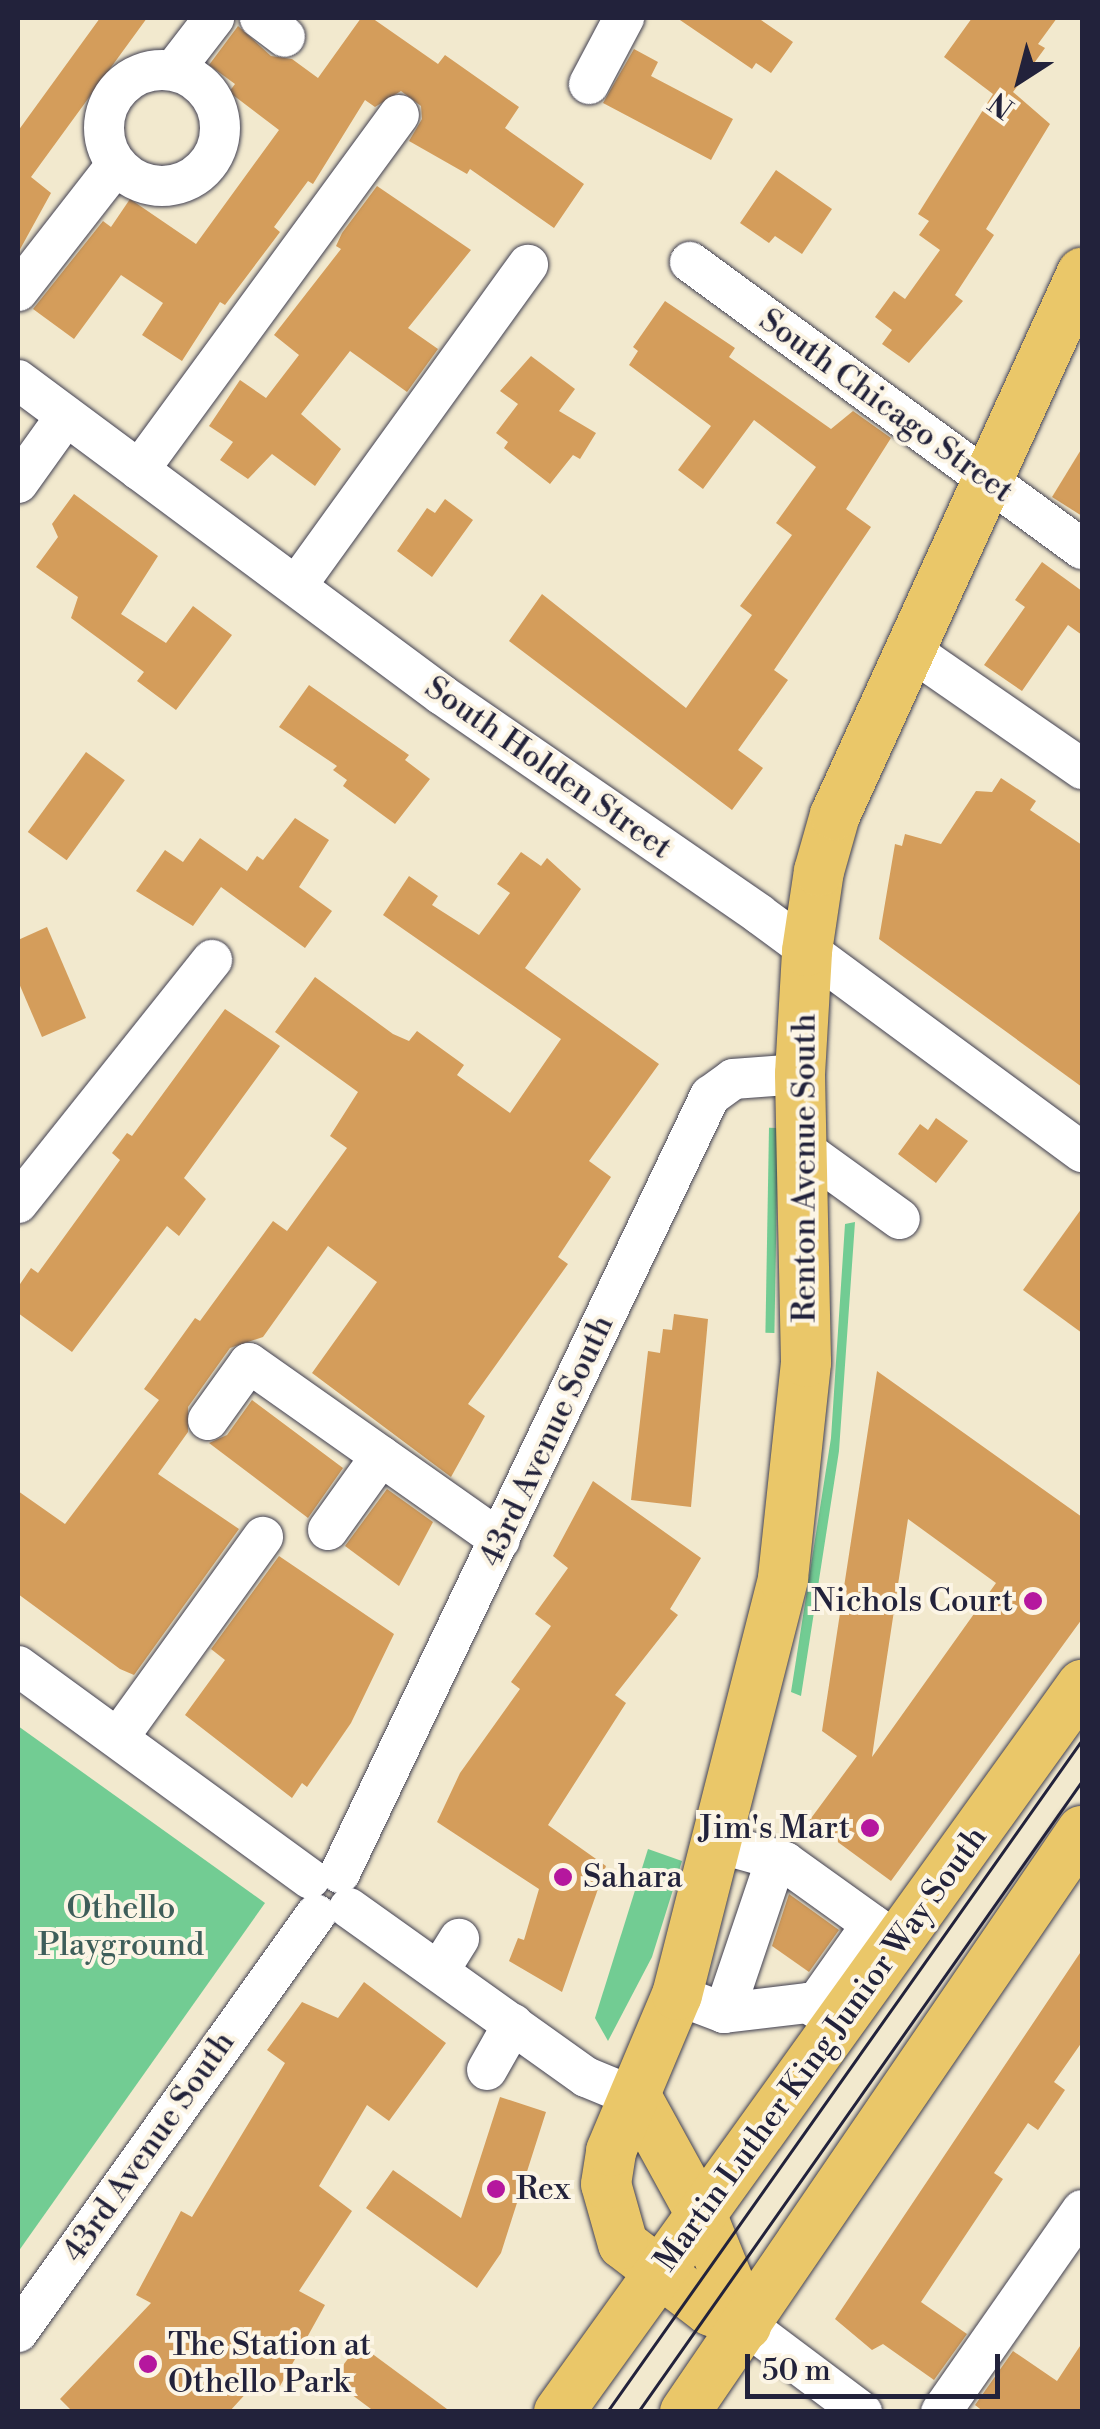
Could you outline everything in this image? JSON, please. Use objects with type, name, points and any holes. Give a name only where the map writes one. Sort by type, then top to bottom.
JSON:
[{"type":"main road","name":"Renton Avenue South","points":[[746,2324],[709,2310],[623,2244],[609,2209],[612,2151],[637,2098],[676,1994],[718,1843],[783,1578],[801,1458],[806,1362],[800,1074],[806,951],[835,815],[910,648],[1078,298]]},
{"type":"main road","name":"Martin Luther King Junior Way South","points":[[559,2412],[702,2216],[827,2015],[885,1934],[1082,1686]]},
{"type":"main road","points":[[685,2412],[1082,1831]]},
{"type":"main road","points":[[637,2098],[702,2216],[746,2324]]},
{"type":"street","points":[[174,70],[214,18]]},
{"type":"street","points":[[589,84],[624,18]]},
{"type":"street","points":[[149,70],[174,70],[193,77],[218,109],[218,145],[209,164],[175,185],[151,185],[116,164],[103,126],[115,92],[149,70]]},
{"type":"street","points":[[139,470],[399,115]]},
{"type":"street","points":[[18,291],[116,164]]},
{"type":"street","name":"South Chicago Street","points":[[690,262],[1082,549]]},
{"type":"street","points":[[297,585],[528,265]]},
{"type":"street","name":"South Holden Street","points":[[18,380],[1082,1152]]},
{"type":"street","points":[[18,484],[66,416]]},
{"type":"street","points":[[910,648],[1082,770]]},
{"type":"street","points":[[18,1202],[212,960]]},
{"type":"street","name":"43rd Avenue South","points":[[18,2332],[329,1893],[710,1096],[733,1079],[800,1074]]},
{"type":"street","points":[[800,1147],[900,1219]]},
{"type":"street","points":[[208,1420],[249,1362],[500,1540]]},
{"type":"street","points":[[328,1530],[381,1456]]},
{"type":"street","points":[[118,1738],[263,1537]]},
{"type":"street","points":[[18,1666],[329,1893],[449,1955],[514,2024],[586,2078],[637,2098]]},
{"type":"street","points":[[718,1843],[776,1859],[885,1934]]},
{"type":"street","points":[[724,2014],[776,1859]]},
{"type":"street","points":[[676,1994],[724,2014],[827,2015]]},
{"type":"street","points":[[487,2070],[514,2024]]},
{"type":"street","points":[[941,2412],[1082,2210]]},
{"type":"street","points":[[746,2324],[862,2412]]},
{"type":"green space","points":[[769,1128],[778,1128],[774,1333],[765,1333]]},
{"type":"green space","points":[[855,1222],[839,1451],[801,1696],[791,1692],[831,1438],[845,1224]]},
{"type":"green space","name":"Othello Playground","points":[[18,1726],[265,1903],[18,2252]]},
{"type":"green space","points":[[648,1849],[682,1861],[652,1957],[608,2041],[595,2018]]},
{"type":"building","points":[[100,18],[147,18],[31,177],[51,193],[18,253],[18,131]]},
{"type":"building","points":[[361,18],[372,18],[438,64],[445,55],[519,107],[505,128],[584,184],[554,228],[470,169],[467,174],[409,141],[422,119],[421,106],[401,91],[375,107],[365,100],[313,184],[308,181],[274,227],[280,232],[225,305],[220,302],[182,361],[142,335],[163,303],[121,275],[74,339],[33,309],[103,221],[111,227],[130,199],[196,244],[279,130],[229,92],[235,84],[209,65],[238,26],[271,56],[292,59],[318,78]]},
{"type":"building","points":[[677,18],[758,18],[793,42],[771,73],[756,63],[752,69]]},
{"type":"building","points":[[972,18],[1057,18],[1038,44],[1045,48],[1013,92],[1050,124],[986,229],[994,235],[955,295],[963,301],[909,363],[882,344],[892,330],[875,317],[894,291],[905,299],[940,250],[919,235],[929,221],[918,214],[993,94],[944,57]]},
{"type":"building","points":[[634,49],[658,62],[651,76],[733,119],[711,160],[603,103]]},
{"type":"building","points":[[776,170],[832,209],[802,254],[775,236],[769,243],[740,223]]},
{"type":"building","points":[[377,186],[471,250],[408,328],[438,349],[407,392],[350,351],[301,414],[341,449],[315,486],[272,454],[248,479],[220,460],[233,442],[209,426],[240,380],[266,398],[299,355],[274,335],[341,249],[336,246],[342,233]]},
{"type":"building","points":[[665,301],[735,348],[729,357],[831,429],[853,411],[891,438],[846,509],[871,527],[774,670],[788,680],[738,750],[763,768],[732,810],[509,641],[542,594],[686,708],[752,615],[740,606],[792,535],[776,523],[816,467],[754,420],[703,489],[678,470],[711,426],[629,365],[638,351],[633,347]]},
{"type":"building","points":[[531,356],[575,389],[559,411],[596,433],[580,459],[573,455],[550,484],[504,448],[508,442],[496,433],[518,404],[500,391]]},
{"type":"building","points":[[1082,448],[1082,516],[1052,497]]},
{"type":"building","points":[[74,494],[158,556],[121,614],[166,643],[193,606],[232,635],[176,710],[137,681],[144,672],[71,618],[78,597],[36,567],[58,537],[52,524]]},
{"type":"building","points":[[445,499],[473,520],[432,577],[397,551],[427,508],[435,513]]},
{"type":"building","points":[[1042,562],[1082,591],[1082,635],[1068,625],[1022,691],[984,665],[1025,607],[1015,600]]},
{"type":"building","points":[[309,685],[409,755],[405,760],[430,779],[395,824],[343,786],[347,780],[333,770],[337,766],[279,727]]},
{"type":"building","points":[[86,752],[125,780],[67,860],[28,832]]},
{"type":"building","points":[[1001,778],[1036,801],[1030,810],[1082,845],[1082,1087],[879,939],[895,844],[902,846],[905,834],[941,844],[976,791],[992,792]]},
{"type":"building","points":[[295,818],[329,840],[299,887],[332,911],[305,948],[221,887],[193,926],[136,891],[165,850],[183,862],[200,838],[247,871],[257,856],[263,860]]},
{"type":"building","points":[[521,852],[541,866],[547,858],[581,889],[525,968],[659,1064],[589,1161],[611,1177],[558,1257],[568,1264],[468,1404],[485,1416],[451,1477],[312,1373],[377,1282],[328,1246],[263,1337],[230,1348],[188,1407],[188,1432],[158,1474],[239,1529],[134,1675],[120,1669],[18,1594],[18,1491],[65,1524],[159,1400],[144,1389],[195,1318],[200,1321],[273,1221],[287,1231],[347,1148],[330,1136],[358,1092],[275,1032],[315,977],[393,1034],[409,1041],[417,1031],[464,1065],[457,1075],[510,1113],[561,1039],[383,915],[409,876],[438,896],[432,905],[479,935],[510,893],[497,884]]},
{"type":"building","points":[[47,927],[86,1018],[42,1037],[18,981],[18,940]]},
{"type":"building","points":[[225,1009],[280,1046],[184,1178],[206,1199],[179,1236],[167,1226],[72,1352],[18,1313],[18,1287],[31,1268],[38,1273],[120,1160],[112,1153],[127,1133],[132,1136]]},
{"type":"building","points":[[936,1118],[968,1141],[936,1183],[898,1154],[920,1124],[928,1130]]},
{"type":"building","points":[[1082,1208],[1082,1333],[1023,1290]]},
{"type":"building","points":[[674,1314],[708,1319],[691,1507],[631,1500],[648,1351],[660,1353],[663,1329],[672,1330]]},
{"type":"building","name":"Nichols Court","points":[[877,1371],[1082,1517],[1082,1619],[891,1881],[809,1821],[857,1756],[822,1731]],"holes":[[[908,1519],[996,1583],[872,1757]]]},
{"type":"building","points":[[252,1400],[343,1468],[308,1518],[209,1443],[227,1435]]},
{"type":"building","points":[[593,1481],[701,1558],[670,1609],[678,1615],[615,1695],[626,1703],[548,1825],[606,1866],[562,1992],[509,1961],[518,1938],[524,1940],[539,1889],[437,1822],[460,1773],[520,1689],[511,1682],[551,1626],[535,1614],[568,1568],[553,1556]]},
{"type":"building","points":[[387,1489],[433,1522],[399,1586],[345,1546]]},
{"type":"building","points":[[279,1556],[394,1634],[351,1723],[307,1787],[302,1783],[292,1798],[185,1715],[225,1660],[211,1649]]},
{"type":"building","points":[[789,1894],[839,1930],[809,1972],[772,1946]]},
{"type":"building","points":[[1082,1950],[1082,2042],[1054,2082],[1065,2090],[1038,2130],[1028,2123],[994,2173],[1003,2179],[921,2302],[967,2334],[934,2380],[883,2344],[872,2350],[835,2319]]},
{"type":"building","points":[[364,1982],[446,2043],[389,2121],[367,2105],[319,2186],[352,2211],[299,2291],[325,2305],[280,2386],[262,2376],[229,2412],[73,2412],[60,2399],[151,2303],[136,2295],[181,2211],[192,2217],[285,2063],[267,2050],[302,2002],[338,2018]]},
{"type":"building","name":"Rex","points":[[500,2097],[546,2112],[501,2253],[477,2288],[366,2208],[393,2170],[461,2218]]},
{"type":"building","points":[[1082,2343],[1082,2412],[984,2412],[975,2405],[1013,2351],[1057,2381]]},
{"type":"building","points":[[359,2344],[451,2412],[375,2412],[332,2380]]},
{"type":"tram line","points":[[607,2412],[1082,1740]]},
{"type":"tram line","points":[[638,2412],[1082,1781]]},
{"type":"place","name":"Nichols Court","points":[[1033,1601]]},
{"type":"place","name":"Jim's Mart","points":[[870,1828]]},
{"type":"place","name":"Sahara","points":[[563,1877]]},
{"type":"place","name":"Rex","points":[[496,2189]]},
{"type":"place","name":"The Station at Othello Park","points":[[148,2364]]}]
